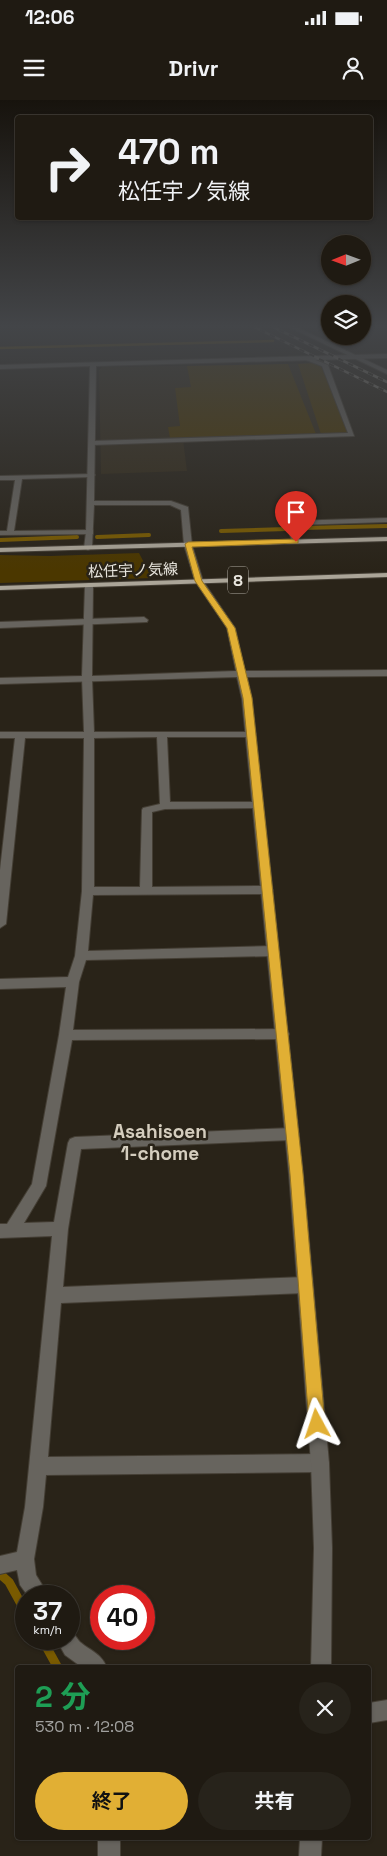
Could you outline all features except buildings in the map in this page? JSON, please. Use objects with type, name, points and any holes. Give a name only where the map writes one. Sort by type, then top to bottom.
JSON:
[{"type":"main road","name":"松任宇ノ気線","points":[[0,550],[387,539]]},
{"type":"main road","name":"松任宇ノ気線","points":[[0,588],[387,576]]},
{"type":"street","points":[[88,548],[92,407]]},
{"type":"street","points":[[92,443],[352,435],[341,407]]},
{"type":"street","points":[[0,478],[90,475]]},
{"type":"street","points":[[10,533],[19,477]]},
{"type":"street","points":[[90,503],[171,502],[185,509],[188,544],[199,581],[231,628],[243,674],[251,734],[292,1134],[320,1463],[322,1548],[321,1665]]},
{"type":"street","points":[[296,542],[290,523],[387,520]]},
{"type":"street","points":[[0,533],[90,532]]},
{"type":"street","points":[[5,1231],[39,1186],[74,982],[81,956],[88,891],[89,735],[87,678],[89,585]]},
{"type":"street","points":[[0,624],[88,620],[144,620]]},
{"type":"street","points":[[0,681],[243,674],[387,673]]},
{"type":"street","points":[[0,924],[20,734]]},
{"type":"street","points":[[0,735],[251,734]]},
{"type":"street","points":[[162,735],[166,806]]},
{"type":"street","points":[[146,891],[147,810],[166,806],[258,805]]},
{"type":"street","points":[[88,891],[267,890]]},
{"type":"street","points":[[81,956],[273,951]]},
{"type":"street","points":[[0,984],[74,982]]},
{"type":"street","points":[[66,1035],[282,1034]]},
{"type":"street","points":[[32,1585],[27,1578],[26,1559],[34,1507],[60,1229],[75,1143],[292,1134]]},
{"type":"street","points":[[5,1231],[60,1229]]},
{"type":"street","points":[[55,1295],[305,1285]]},
{"type":"street","points":[[37,1466],[320,1463]]},
{"type":"street","points":[[1,1565],[26,1559]]},
{"type":"street","points":[[75,1650],[96,1665]]},
{"type":"street","points":[[371,1713],[387,1710]]},
{"type":"street","points":[[109,1840],[109,1856]]},
{"type":"street","points":[[310,1856],[311,1840]]},
{"type":"shaded area","points":[[100,407],[335,407],[347,433],[183,439],[187,471],[101,474]]},
{"type":"shaded area","points":[[177,407],[305,407],[316,434],[170,438],[168,427],[180,426]]},
{"type":"shaded area","points":[[312,407],[338,407],[348,431],[346,434],[321,434]]},
{"type":"shaded area","points":[[139,553],[152,578],[0,583],[0,555],[50,556]]},
{"type":"waterway","points":[[301,528],[387,526]]},
{"type":"waterway","points":[[221,531],[287,529]]},
{"type":"waterway","points":[[97,537],[149,535]]},
{"type":"waterway","points":[[0,540],[77,537]]},
{"type":"waterway","points":[[0,1574],[9,1582],[15,1593]]},
{"type":"waterway","points":[[48,1650],[56,1665]]},
{"type":"district","name":"Asahisoen 1-chome","points":[[160,1142]]},
{"type":"route","points":[[296,542],[188,544],[199,581],[231,628],[247,698],[296,1174],[317,1424]]}]
